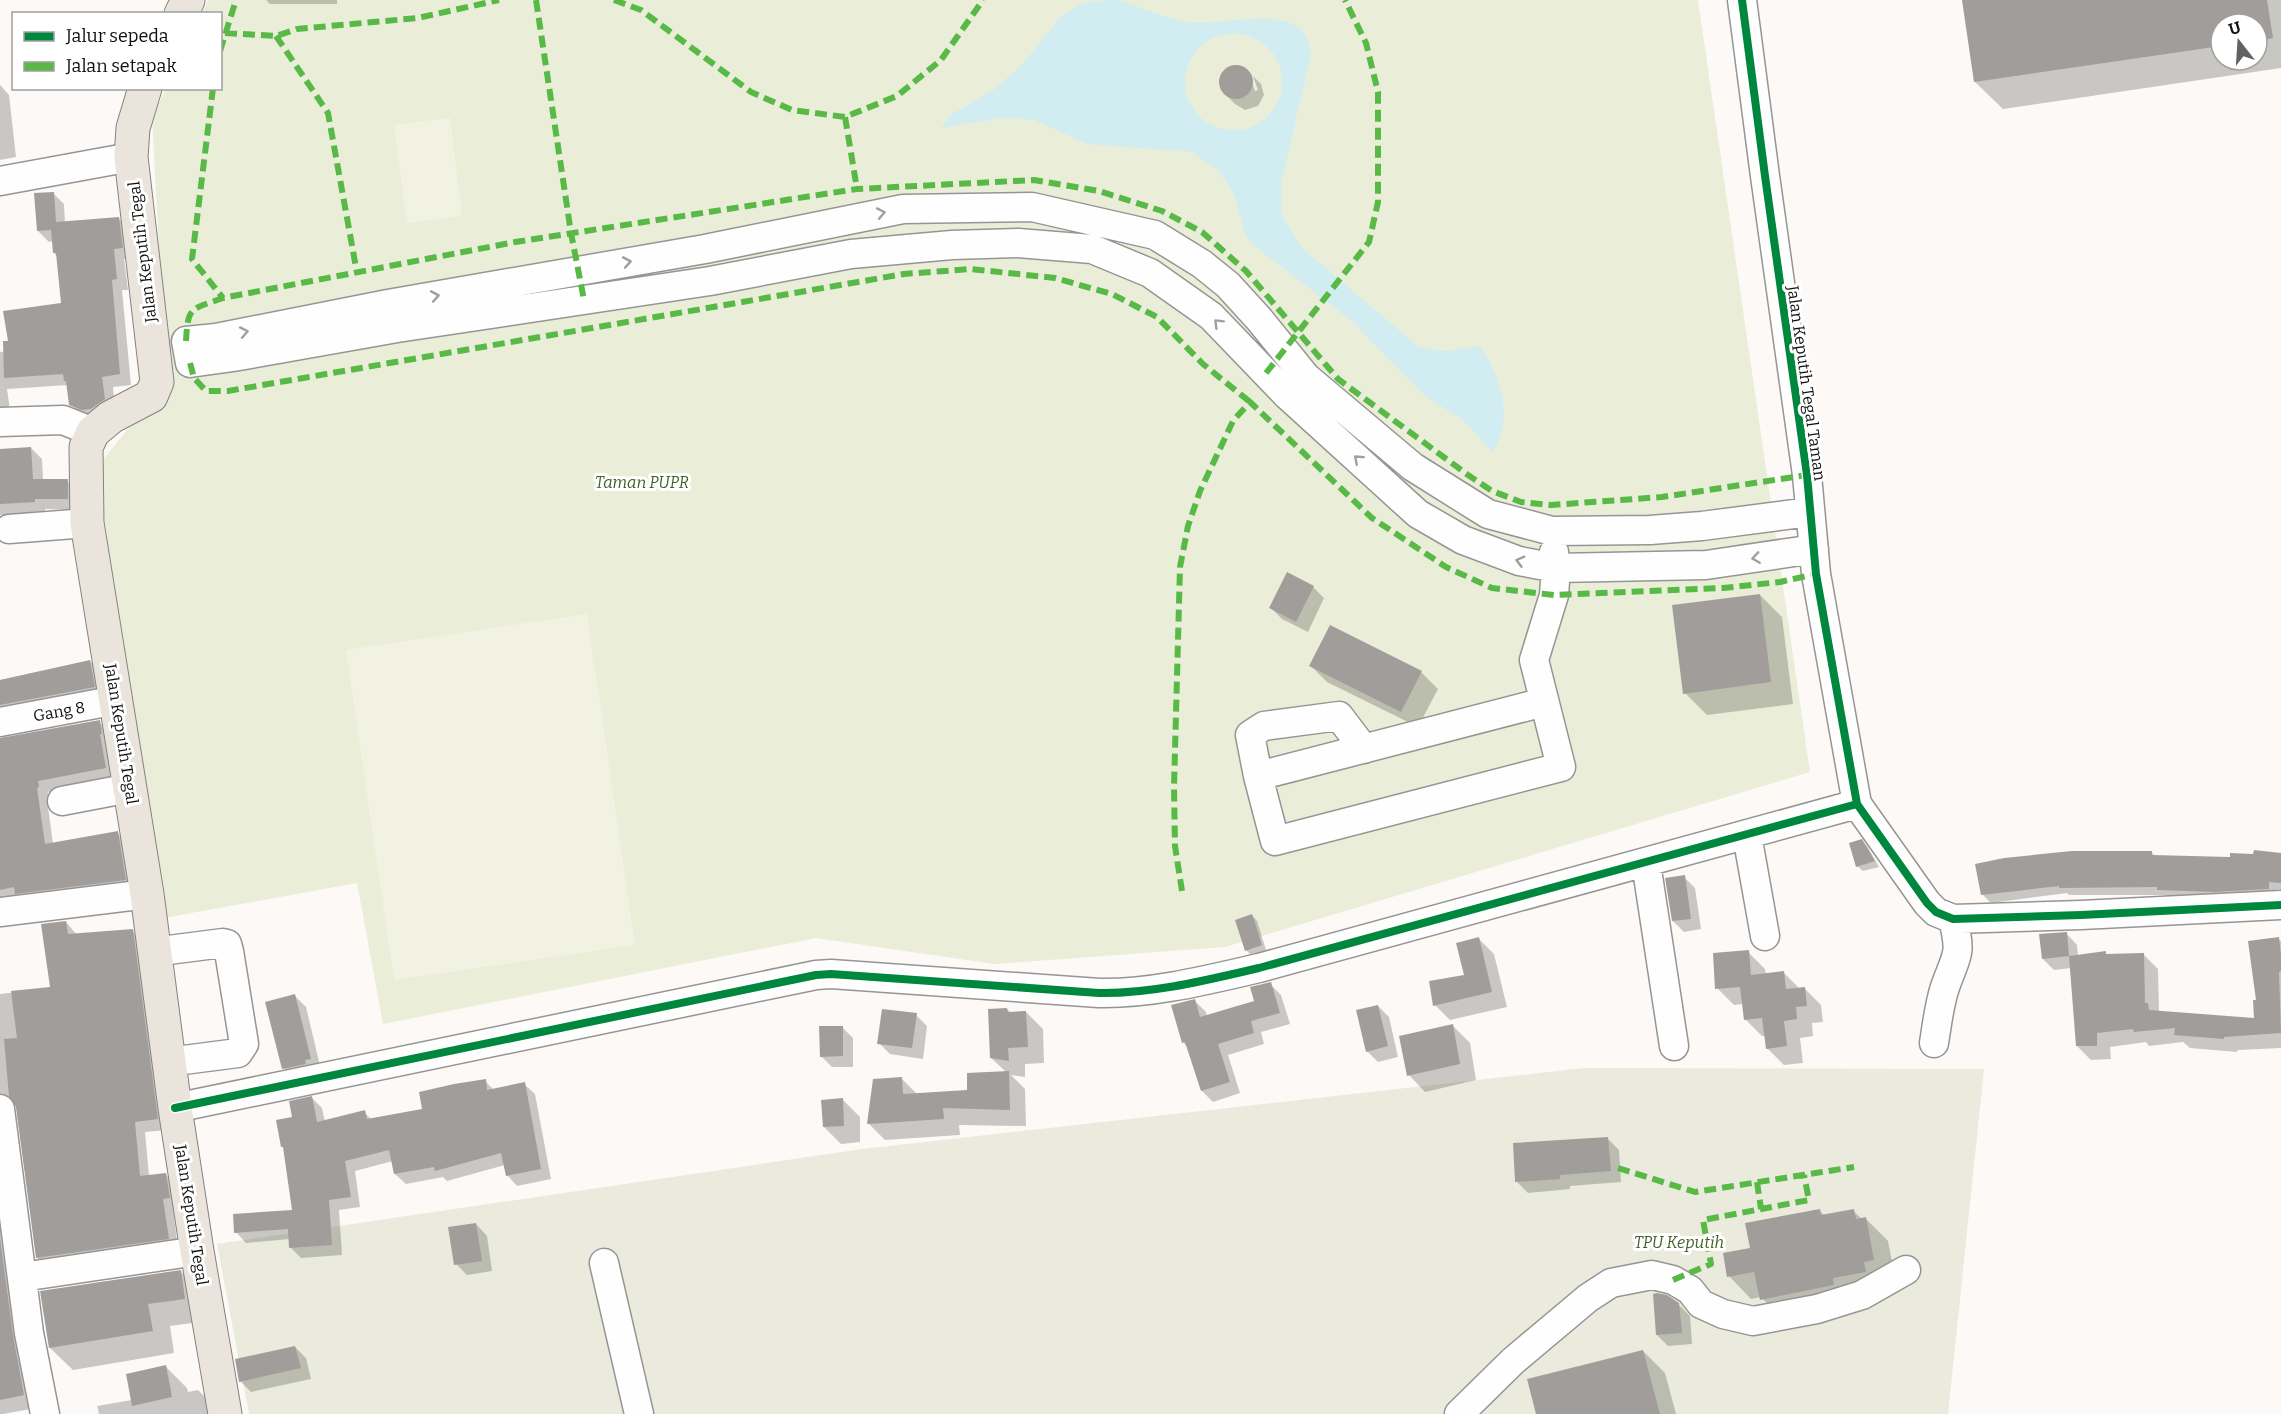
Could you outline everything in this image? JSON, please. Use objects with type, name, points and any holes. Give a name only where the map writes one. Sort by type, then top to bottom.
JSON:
[{"type":"main road","name":"Jalan Keputih Tegal","points":[[144,90],[133,128],[131,156],[157,382],[156,389],[151,396],[111,417],[93,432],[86,447],[87,523],[147,894],[168,1062],[197,1251],[225,1414]]},
{"type":"street","name":"Jalan Keputih Tegal Taman","points":[[1742,0],[1764,176],[1807,475],[1816,574],[1857,804]]},
{"type":"street","points":[[0,181],[131,156]]},
{"type":"street","points":[[188,352],[233,357],[392,316],[903,209],[1032,207],[1155,235],[1202,264],[1228,285],[1259,319],[1297,386],[1418,514],[1463,540],[1519,561],[1556,568],[1706,565],[1814,549]]},
{"type":"street","points":[[843,221],[851,254]]},
{"type":"street","points":[[392,316],[710,281],[851,254],[952,245],[1018,243],[1092,249],[1150,273],[1211,316],[1297,386],[1413,467],[1488,514],[1552,531],[1650,530],[1702,526],[1809,512]]},
{"type":"street","points":[[0,422],[63,420],[93,432]]},
{"type":"street","points":[[9,529],[87,523]]},
{"type":"street","points":[[1364,749],[1340,716],[1264,726],[1250,735],[1275,842],[1561,767],[1534,660],[1554,595],[1556,568],[1552,531]]},
{"type":"street","name":"Gang 8","points":[[0,722],[117,700]]},
{"type":"street","points":[[1258,776],[1544,702]]},
{"type":"street","points":[[62,801],[130,788]]},
{"type":"street","points":[[175,1108],[816,975],[831,974],[1099,993],[1118,993],[1191,983],[1259,968],[1857,804],[1927,903],[1936,912],[1953,919],[2281,905]]},
{"type":"street","points":[[1747,835],[1765,936]]},
{"type":"street","points":[[1646,863],[1674,1046]]},
{"type":"street","points":[[0,912],[147,894]]},
{"type":"street","points":[[1934,1043],[1945,987],[1958,958],[1959,945],[1953,919]]},
{"type":"street","points":[[153,952],[227,944],[244,1044],[238,1053],[168,1062]]},
{"type":"street","points":[[0,1109],[29,1333],[45,1414]]},
{"type":"street","points":[[22,1277],[197,1251]]},
{"type":"street","points":[[603,1263],[639,1414]]},
{"type":"street","points":[[1459,1414],[1513,1361],[1588,1298],[1611,1283],[1652,1275],[1673,1280],[1690,1290],[1701,1304],[1723,1314],[1753,1321],[1817,1310],[1862,1294],[1906,1270]]},
{"type":"green space","name":"Taman PUPR","points":[[208,0],[1698,0],[1810,772],[1225,947],[994,964],[816,938],[383,1024],[357,883],[158,919],[96,468],[166,382],[152,117],[166,90],[222,90],[222,12],[202,12]]},
{"type":"green space","points":[[450,118],[462,216],[407,223],[394,125]]},
{"type":"green space","points":[[587,614],[635,945],[394,980],[346,650]]},
{"type":"green space","name":"TPU Keputih","points":[[1584,1068],[1984,1069],[1948,1414],[249,1414],[217,1244],[862,1149]]},
{"type":"water","points":[[1117,0],[1187,22],[1268,19],[1284,21],[1297,26],[1309,42],[1311,54],[1281,184],[1282,215],[1301,247],[1419,347],[1443,351],[1480,346],[1499,384],[1504,412],[1503,426],[1492,452],[1464,421],[1424,395],[1353,322],[1253,245],[1244,231],[1235,196],[1219,171],[1192,152],[1087,144],[1034,120],[1002,118],[941,128],[950,115],[992,91],[1022,65],[1060,17],[1083,3]],"holes":[[[1234,33],[1254,38],[1271,51],[1280,66],[1282,83],[1279,99],[1271,113],[1258,124],[1242,130],[1222,129],[1206,122],[1198,115],[1189,101],[1185,83],[1188,65],[1204,43],[1217,36]]]},
{"type":"building","points":[[1962,0],[2267,0],[2269,12],[2209,12],[2209,48],[1974,82]]},
{"type":"building","points":[[2269,13],[2273,38],[2269,39]]},
{"type":"building","points":[[1236,65],[1248,70],[1253,82],[1248,94],[1236,99],[1224,94],[1219,82],[1224,70]]},
{"type":"building","points":[[54,192],[56,222],[119,217],[123,248],[114,249],[117,279],[112,280],[120,374],[102,377],[105,399],[91,409],[82,410],[69,405],[63,374],[4,378],[3,341],[8,341],[3,311],[61,303],[56,253],[53,253],[51,230],[37,231],[34,193]]},
{"type":"building","points":[[31,447],[33,479],[68,479],[68,499],[35,499],[35,502],[0,504],[0,449]]},
{"type":"building","points":[[1287,572],[1314,586],[1296,622],[1269,608]]},
{"type":"building","points":[[1760,594],[1771,682],[1683,694],[1672,605]]},
{"type":"building","points":[[1330,625],[1422,671],[1401,712],[1309,666]]},
{"type":"building","points":[[90,660],[95,687],[0,705],[0,680]]},
{"type":"building","points":[[100,720],[106,768],[38,781],[45,844],[118,831],[126,880],[15,894],[14,887],[0,890],[0,738]]},
{"type":"building","points":[[1862,839],[1875,861],[1856,867],[1849,843]]},
{"type":"building","points":[[2254,850],[2281,853],[2281,883],[2269,882],[2269,889],[2214,892],[2157,890],[2157,887],[2059,888],[2059,886],[1981,895],[1975,864],[2004,858],[2072,851],[2152,851],[2152,855],[2230,857],[2230,853],[2253,854]]},
{"type":"building","points":[[1685,875],[1691,919],[1672,921],[1665,878]]},
{"type":"building","points":[[1252,914],[1262,945],[1245,951],[1235,920]]},
{"type":"building","points":[[66,921],[68,934],[133,929],[158,1119],[135,1122],[140,1176],[166,1173],[170,1198],[163,1199],[169,1239],[36,1258],[16,1107],[9,1096],[4,1039],[17,1038],[11,991],[50,987],[41,924]]},
{"type":"building","points":[[2067,932],[2069,956],[2042,959],[2039,934]]},
{"type":"building","points":[[1479,937],[1492,992],[1433,1006],[1429,981],[1464,975],[1456,943]]},
{"type":"building","points":[[2279,937],[2281,1033],[2224,1037],[2224,1039],[2174,1035],[2175,1028],[2134,1032],[2133,1029],[2097,1033],[2097,1046],[2076,1046],[2069,956],[2106,951],[2106,954],[2144,953],[2145,1003],[2148,1003],[2149,1010],[2254,1018],[2253,1000],[2256,1000],[2248,941]]},
{"type":"building","points":[[1749,950],[1751,975],[1784,971],[1786,989],[1805,987],[1807,1006],[1796,1007],[1797,1019],[1784,1021],[1787,1046],[1766,1049],[1762,1018],[1744,1020],[1740,987],[1715,989],[1713,953]]},
{"type":"building","points":[[1271,982],[1280,1013],[1251,1021],[1254,1033],[1218,1044],[1230,1082],[1201,1091],[1185,1042],[1182,1043],[1171,1005],[1195,999],[1200,1017],[1254,1001],[1250,987]]},
{"type":"building","points":[[295,994],[311,1059],[305,1060],[306,1064],[282,1069],[265,1002]]},
{"type":"building","points":[[1378,1005],[1388,1046],[1366,1052],[1356,1010]]},
{"type":"building","points":[[1007,1008],[1008,1012],[1026,1011],[1028,1047],[1008,1048],[1009,1061],[990,1058],[988,1009]]},
{"type":"building","points":[[882,1009],[917,1013],[912,1048],[877,1044]]},
{"type":"building","points":[[1453,1024],[1460,1064],[1407,1076],[1399,1036]]},
{"type":"building","points":[[819,1026],[843,1026],[843,1056],[820,1057]]},
{"type":"building","points":[[1009,1071],[1010,1110],[943,1108],[944,1119],[867,1124],[873,1079],[902,1077],[903,1094],[967,1090],[967,1073]]},
{"type":"building","points":[[486,1079],[487,1090],[525,1082],[541,1169],[506,1176],[501,1153],[435,1171],[434,1167],[394,1174],[389,1150],[345,1161],[351,1197],[329,1200],[332,1245],[289,1248],[288,1229],[234,1233],[233,1214],[292,1210],[283,1147],[281,1147],[276,1120],[292,1117],[289,1101],[312,1096],[317,1122],[365,1110],[367,1119],[422,1109],[419,1092]]},
{"type":"building","points":[[843,1098],[844,1126],[823,1127],[821,1100]]},
{"type":"building","points":[[1608,1137],[1611,1171],[1560,1175],[1560,1179],[1515,1182],[1513,1143]]},
{"type":"building","points":[[1820,1209],[1821,1215],[1854,1209],[1856,1219],[1866,1217],[1874,1260],[1864,1262],[1866,1272],[1833,1278],[1834,1285],[1760,1300],[1754,1272],[1727,1277],[1723,1253],[1750,1248],[1745,1223]]},
{"type":"building","points":[[476,1223],[482,1261],[454,1265],[448,1227]]},
{"type":"building","points":[[0,1238],[13,1335],[24,1395],[0,1400]]},
{"type":"building","points":[[181,1270],[185,1299],[148,1304],[153,1331],[49,1348],[40,1291]]},
{"type":"building","points":[[1653,1294],[1667,1295],[1679,1303],[1682,1333],[1656,1335]]},
{"type":"building","points":[[295,1346],[301,1368],[239,1382],[235,1359]]},
{"type":"building","points":[[1643,1350],[1660,1414],[1536,1414],[1527,1379]]},
{"type":"building","points":[[166,1365],[172,1397],[132,1406],[126,1374]]},
{"type":"marked path","points":[[222,45],[236,0]]},
{"type":"marked path","points":[[225,33],[276,36],[297,29],[418,18],[499,0]]},
{"type":"marked path","points":[[536,0],[571,233],[584,300]]},
{"type":"marked path","points":[[614,0],[641,10],[751,92],[792,110],[845,117],[897,96],[941,60],[983,0]]},
{"type":"marked path","points":[[1266,373],[1369,242],[1378,202],[1378,92],[1366,43],[1345,0]]},
{"type":"marked path","points":[[276,36],[328,113],[357,273]]},
{"type":"marked path","points":[[213,90],[192,259],[223,298]]},
{"type":"marked path","points":[[845,117],[857,189]]},
{"type":"marked path","points":[[186,341],[188,321],[193,311],[223,298],[515,242],[857,189],[1034,180],[1099,191],[1162,211],[1202,232],[1246,271],[1338,379],[1492,491],[1521,502],[1551,505],[1662,497],[1807,475]]},
{"type":"marked path","points":[[190,363],[194,378],[206,391],[228,391],[904,274],[971,269],[1055,278],[1112,294],[1157,317],[1203,364],[1250,402]]},
{"type":"marked path","points":[[1182,891],[1175,846],[1174,787],[1180,567],[1188,526],[1200,491],[1233,421],[1250,402],[1372,518],[1446,567],[1492,588],[1554,595],[1723,588],[1780,582],[1816,574]]},
{"type":"marked path","points":[[1618,1168],[1695,1192],[1854,1167]]},
{"type":"marked path","points":[[1673,1280],[1711,1264],[1703,1220],[1809,1200],[1804,1175]]},
{"type":"marked path","points":[[1757,1182],[1761,1209]]},
{"type":"cycle path","points":[[1742,0],[1807,475],[1816,574],[1857,804],[1927,903],[1936,912],[1953,919],[2281,905]]},
{"type":"cycle path","points":[[175,1108],[816,975],[831,974],[1099,993],[1119,993],[1179,985],[1259,968],[1857,804]]}]
